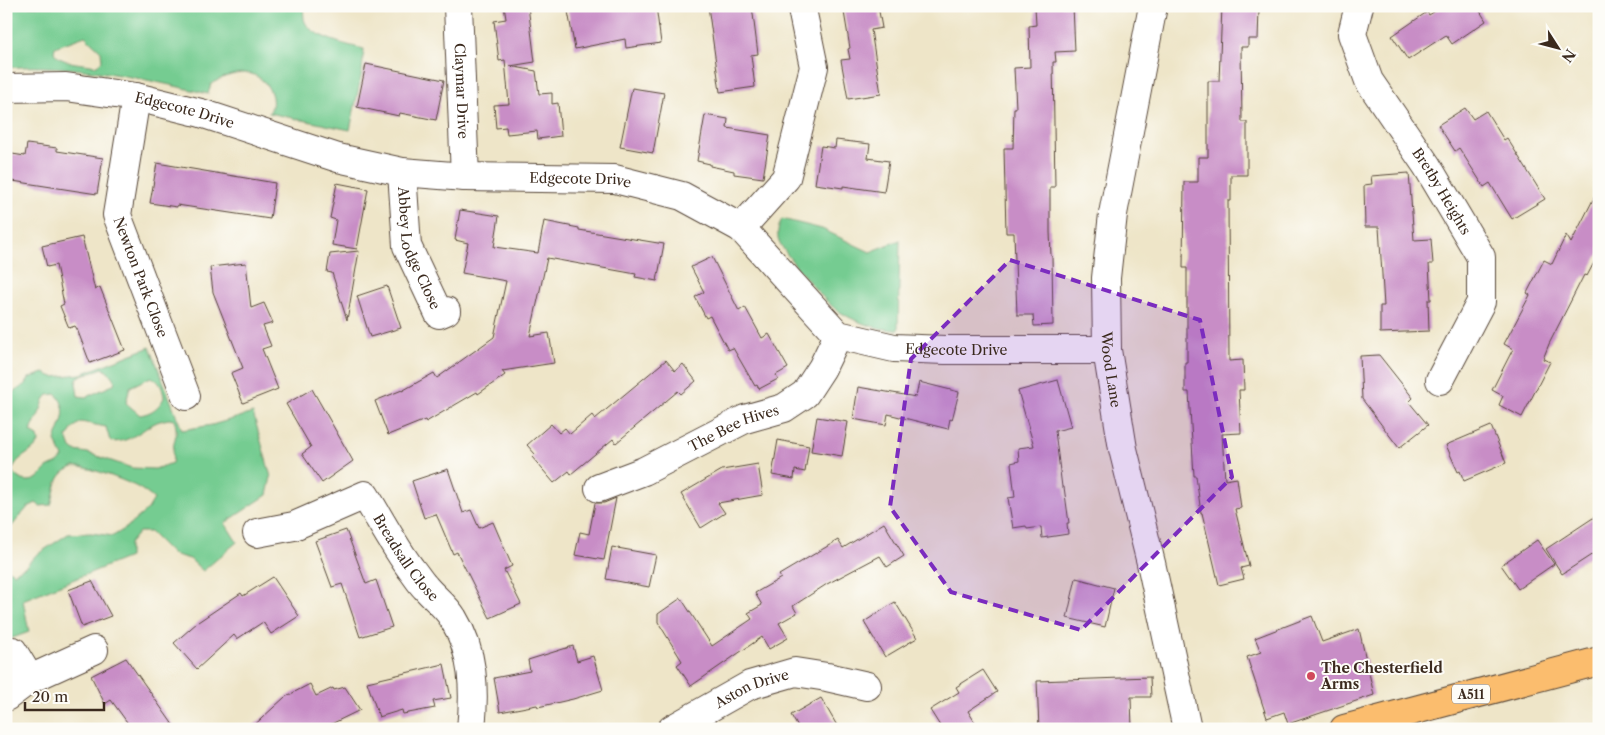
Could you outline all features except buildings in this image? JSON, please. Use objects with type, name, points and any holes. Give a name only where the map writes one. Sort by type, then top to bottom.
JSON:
[{"type":"highway","name":"A511","points":[[1344,729],[1599,661]]},
{"type":"street","name":"Claymar Drive","points":[[458,6],[465,177]]},
{"type":"street","name":"Wood Lane","points":[[1153,6],[1113,214],[1106,278],[1107,350],[1123,449],[1187,729]]},
{"type":"street","name":"Bretby Heights","points":[[1358,6],[1352,34],[1369,81],[1427,166],[1481,257],[1481,302],[1440,380]]},
{"type":"street","points":[[741,228],[786,178],[814,67],[803,14]]},
{"type":"street","name":"Edgecote Drive","points":[[6,88],[66,87],[136,97],[201,113],[338,158],[402,172],[465,177],[615,179],[682,196],[741,228],[838,335],[894,348],[944,350],[1107,350]]},
{"type":"street","name":"Newton Park Close","points":[[136,97],[117,215],[186,396]]},
{"type":"street","name":"Abbey Lodge Close","points":[[402,172],[407,246],[439,314],[446,312]]},
{"type":"street","name":"The Bee Hives","points":[[599,488],[644,470],[745,419],[784,408],[805,394],[822,368],[838,335]]},
{"type":"street","name":"Breadsall Close","points":[[257,533],[294,526],[365,495],[424,587],[453,617],[468,649],[472,674],[472,729]]},
{"type":"street","points":[[6,697],[30,679],[94,650]]},
{"type":"street","points":[[13,651],[30,679]]},
{"type":"street","name":"Aston Drive","points":[[672,729],[750,685],[795,672],[867,686]]},
{"type":"highlighted area","points":[[1010,260],[1200,320],[1232,477],[1081,630],[951,592],[890,507],[911,359]]},
{"type":"green space","points":[[6,6],[303,6],[304,19],[309,28],[323,37],[364,49],[362,72],[350,130],[269,113],[272,107],[271,93],[263,81],[252,74],[245,73],[227,76],[211,84],[208,94],[108,73],[55,67],[6,68]],"holes":[[[85,36],[101,51],[102,61],[96,66],[66,61],[54,52],[55,47]]]},
{"type":"green space","points":[[782,219],[822,229],[870,252],[900,240],[898,330],[864,324],[833,307],[804,276],[782,247],[778,235]]},
{"type":"green space","points":[[150,347],[182,430],[212,425],[253,413],[271,477],[267,495],[225,523],[237,542],[203,571],[190,559],[172,554],[150,532],[139,532],[129,544],[129,557],[23,600],[29,632],[10,639],[6,636],[6,569],[14,573],[68,534],[91,533],[113,536],[126,528],[148,509],[154,499],[139,488],[116,478],[86,468],[73,467],[63,473],[58,480],[51,505],[40,506],[36,503],[28,507],[6,533],[6,397],[26,384],[29,378],[44,373],[53,377],[81,374]],"holes":[[[103,368],[115,381],[113,385],[86,397],[78,396],[76,383],[78,377]],[[151,377],[160,385],[164,398],[154,409],[140,415],[126,403],[130,387]],[[56,394],[63,406],[63,418],[55,441],[63,457],[57,463],[47,468],[36,479],[22,480],[12,471],[17,462],[39,442],[38,436],[31,432],[44,400],[48,395]],[[174,420],[176,435],[172,463],[155,469],[132,468],[88,453],[75,451],[71,448],[67,437],[73,428],[81,422],[106,427],[110,441],[122,441],[161,421]]]},
{"type":"place","name":"The Chesterfield Arms","points":[[1311,676]]}]
